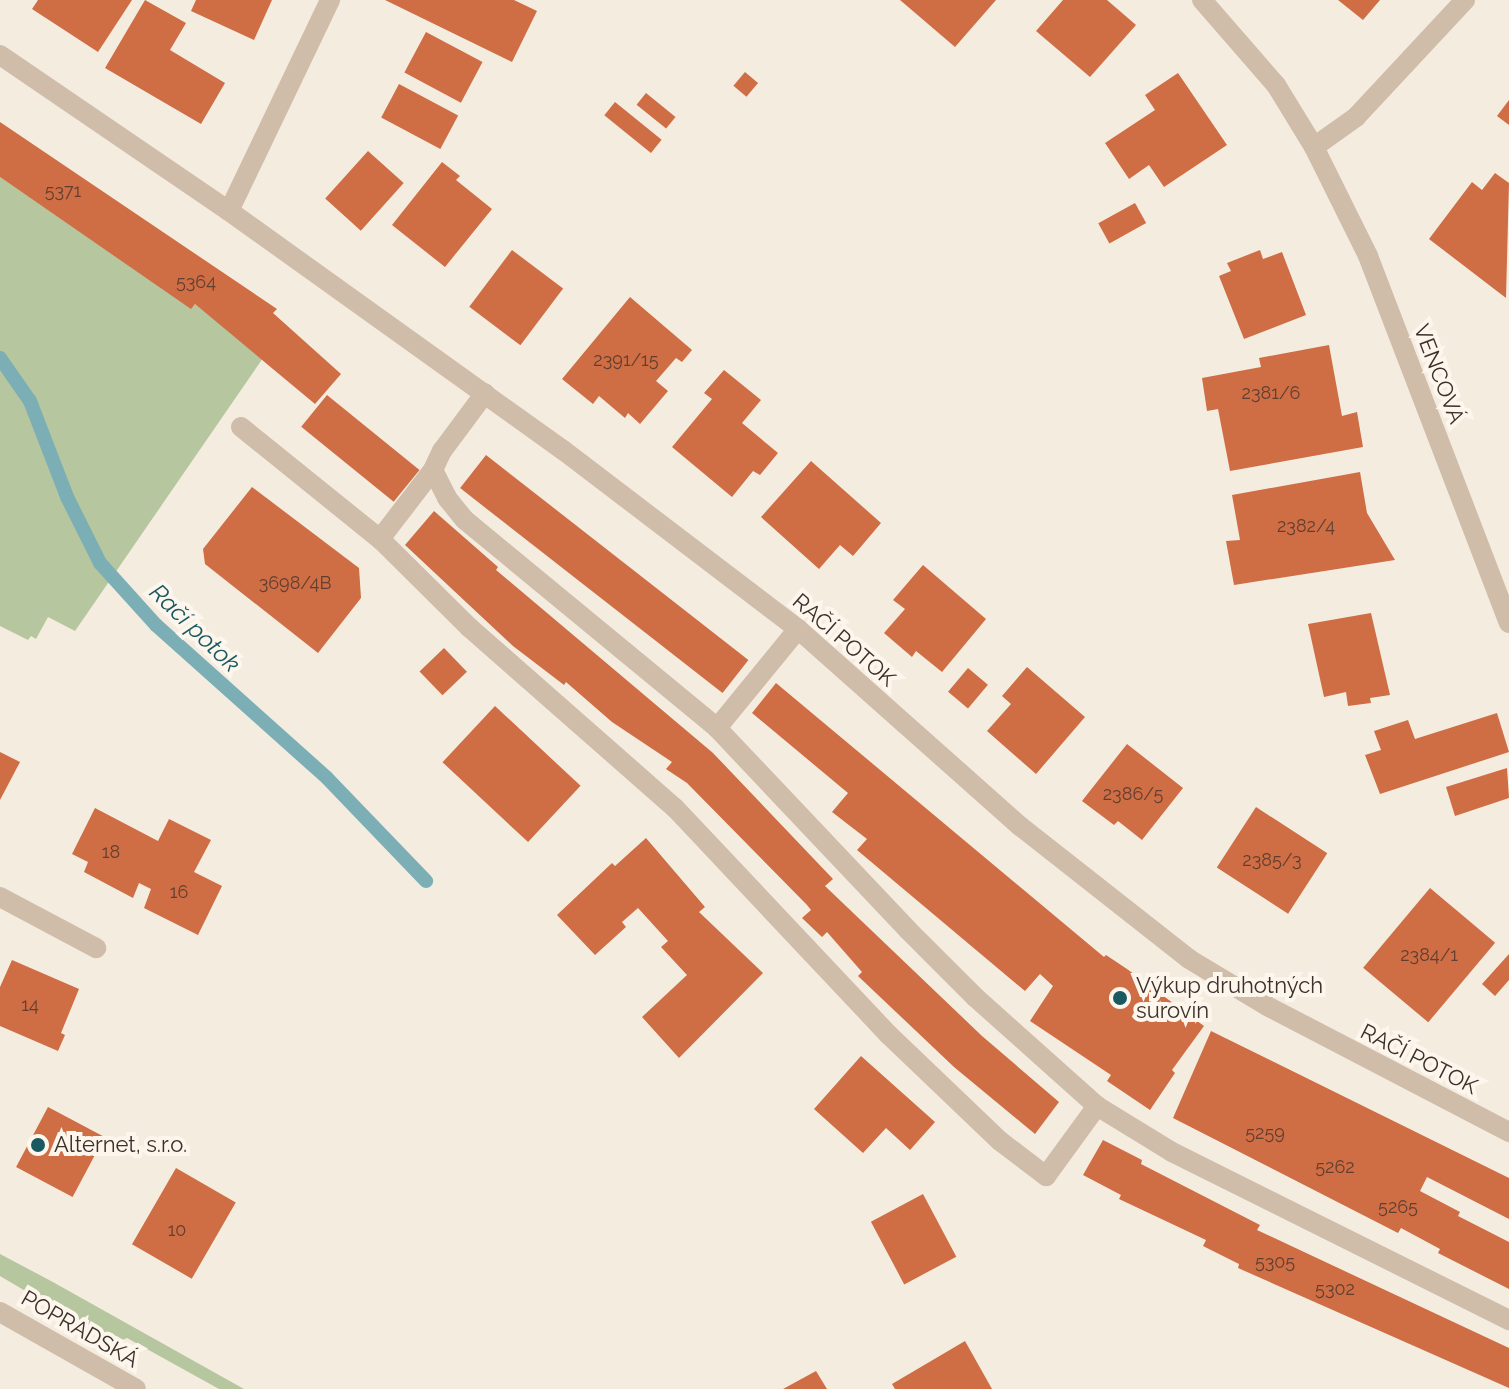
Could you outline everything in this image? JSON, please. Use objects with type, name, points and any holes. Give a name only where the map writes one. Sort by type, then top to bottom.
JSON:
[{"type":"street","points":[[229,211],[330,0]]},
{"type":"street","name":"VENCOVÁ","points":[[1202,0],[1276,85],[1314,147],[1368,256],[1509,623]]},
{"type":"street","points":[[1314,147],[1356,117],[1465,0]]},
{"type":"street","name":"RAČÍ POTOK","points":[[0,55],[229,211],[485,393],[798,629],[1020,826],[1189,959],[1269,1007],[1509,1132]]},
{"type":"street","points":[[380,539],[433,470],[442,451],[485,393]]},
{"type":"street","points":[[241,427],[380,539],[470,628],[675,808],[889,1035],[1000,1141],[1046,1176],[1097,1106]]},
{"type":"street","points":[[433,470],[447,498],[465,520],[717,728],[930,953],[1097,1106],[1172,1152],[1509,1320]]},
{"type":"street","points":[[717,728],[798,629]]},
{"type":"street","points":[[0,897],[96,948]]},
{"type":"street","name":"POPRADSKÁ","points":[[0,1312],[136,1389]]},
{"type":"green space","points":[[0,177],[191,308],[195,304],[263,358],[75,631],[48,617],[36,639],[31,636],[28,640],[0,626]]},
{"type":"green space","points":[[0,1254],[244,1389],[219,1389],[127,1338],[118,1342],[61,1312],[0,1276]]},
{"type":"building","points":[[38,0],[132,0],[98,52],[32,9]]},
{"type":"building","points":[[145,0],[186,23],[170,50],[225,83],[201,124],[105,68]]},
{"type":"building","points":[[196,0],[272,0],[254,40],[191,11]]},
{"type":"building","points":[[385,0],[514,0],[537,11],[512,62]]},
{"type":"building","points":[[900,0],[996,0],[955,47]]},
{"type":"building","points":[[1063,0],[1107,0],[1136,25],[1090,77],[1036,31]]},
{"type":"building","points":[[1338,0],[1380,0],[1363,20]]},
{"type":"building","points":[[426,32],[483,62],[461,103],[404,73]]},
{"type":"building","points":[[745,72],[758,83],[746,97],[733,86]]},
{"type":"building","points":[[1178,73],[1227,145],[1164,187],[1149,165],[1129,179],[1105,143],[1155,110],[1145,95]]},
{"type":"building","points":[[399,84],[458,115],[440,149],[381,118]]},
{"type":"building","points":[[646,93],[676,117],[666,129],[637,105]]},
{"type":"building","points":[[1509,100],[1509,125],[1497,116]]},
{"type":"building","points":[[615,102],[662,140],[651,153],[604,115]]},
{"type":"building","points":[[0,122],[277,309],[273,313],[341,374],[315,404],[195,304],[191,309],[0,177]]},
{"type":"building","points":[[368,151],[404,183],[361,231],[325,199]]},
{"type":"building","points":[[442,162],[460,176],[456,180],[492,209],[445,267],[392,225]]},
{"type":"building","points":[[1495,173],[1509,183],[1506,298],[1429,239],[1472,182],[1482,190]]},
{"type":"building","points":[[1135,203],[1146,223],[1109,243],[1098,223]]},
{"type":"building","points":[[512,250],[563,289],[520,345],[469,307]]},
{"type":"building","points":[[1260,250],[1263,259],[1282,252],[1306,315],[1244,339],[1219,276],[1231,271],[1227,263]]},
{"type":"building","points":[[630,297],[692,350],[682,362],[676,358],[656,381],[668,391],[640,424],[628,413],[625,418],[599,396],[593,404],[562,379]]},
{"type":"building","points":[[1329,345],[1342,416],[1357,412],[1363,447],[1230,471],[1218,409],[1207,411],[1202,378],[1261,367],[1259,358]]},
{"type":"building","points":[[724,370],[761,400],[742,423],[778,453],[760,475],[753,471],[732,497],[672,447],[712,399],[704,393]]},
{"type":"building","points":[[327,395],[419,470],[394,502],[301,427]]},
{"type":"building","points":[[486,455],[748,660],[723,693],[460,488]]},
{"type":"building","points":[[811,461],[881,523],[853,556],[840,545],[819,569],[761,517]]},
{"type":"building","points":[[1360,472],[1367,513],[1395,560],[1234,585],[1226,541],[1240,540],[1232,495]]},
{"type":"building","points":[[252,487],[359,568],[361,598],[318,653],[205,564],[203,549]]},
{"type":"building","points":[[434,511],[498,567],[496,570],[713,753],[833,879],[825,886],[982,1036],[1059,1102],[1035,1134],[954,1067],[858,976],[862,972],[827,932],[822,937],[802,918],[811,910],[807,905],[687,783],[666,769],[672,762],[612,722],[566,682],[564,685],[513,646],[405,545]]},
{"type":"building","points":[[923,565],[986,619],[942,672],[916,651],[912,657],[884,633],[905,609],[893,600]]},
{"type":"building","points":[[1371,613],[1390,695],[1370,698],[1371,703],[1348,706],[1346,692],[1324,697],[1308,624]]},
{"type":"building","points":[[444,648],[467,672],[442,695],[420,672]]},
{"type":"building","points":[[1027,667],[1085,717],[1036,774],[987,731],[1011,704],[1002,696]]},
{"type":"building","points":[[968,668],[988,685],[968,708],[948,692]]},
{"type":"building","points":[[776,683],[1104,957],[1106,955],[1127,969],[1204,1026],[1172,1070],[1175,1073],[1150,1110],[1107,1081],[1111,1075],[1030,1021],[1053,986],[1040,974],[1025,991],[857,850],[867,839],[832,812],[848,793],[752,713]]},
{"type":"building","points":[[495,706],[581,786],[528,842],[442,762]]},
{"type":"building","points":[[1497,713],[1509,752],[1380,794],[1365,755],[1381,750],[1374,731],[1408,720],[1415,739]]},
{"type":"building","points":[[1127,744],[1183,788],[1142,840],[1118,821],[1114,825],[1082,801]]},
{"type":"building","points":[[0,752],[20,762],[0,800]]},
{"type":"building","points":[[1507,768],[1509,798],[1455,816],[1446,787]]},
{"type":"building","points":[[1256,807],[1327,853],[1288,914],[1217,867]]},
{"type":"building","points":[[95,808],[158,841],[169,819],[211,840],[194,872],[222,886],[198,935],[144,908],[151,889],[139,883],[133,898],[84,872],[88,862],[72,854]]},
{"type":"building","points":[[646,838],[705,907],[699,912],[763,973],[679,1058],[642,1017],[687,975],[661,947],[668,941],[638,908],[622,922],[626,927],[595,955],[557,915],[612,863],[615,866]]},
{"type":"building","points":[[1430,888],[1495,943],[1428,1022],[1363,968]]},
{"type":"building","points":[[1509,954],[1509,980],[1495,996],[1482,984]]},
{"type":"building","points":[[12,960],[79,989],[61,1033],[65,1035],[58,1051],[0,1026],[0,987]]},
{"type":"building","points":[[1211,1031],[1509,1178],[1509,1219],[1427,1177],[1420,1191],[1460,1212],[1458,1216],[1509,1242],[1509,1289],[1438,1253],[1440,1249],[1401,1228],[1398,1233],[1173,1118]]},
{"type":"building","points":[[861,1056],[935,1122],[910,1150],[886,1128],[863,1153],[814,1109]]},
{"type":"building","points":[[48,1107],[105,1137],[73,1197],[16,1167]]},
{"type":"building","points":[[1103,1140],[1142,1160],[1141,1164],[1260,1225],[1257,1230],[1509,1348],[1509,1388],[1238,1268],[1239,1264],[1203,1246],[1206,1240],[1119,1199],[1121,1195],[1083,1175]]},
{"type":"building","points":[[176,1168],[236,1202],[192,1279],[132,1244]]},
{"type":"building","points":[[923,1194],[956,1257],[904,1284],[871,1222]]},
{"type":"building","points":[[965,1341],[992,1389],[895,1389],[892,1384]]},
{"type":"building","points":[[816,1371],[827,1389],[783,1389]]},
{"type":"waterway","name":"Račí potok","points":[[0,358],[30,401],[67,497],[100,563],[156,625],[327,778],[426,881]]},
{"type":"place","name":"Výkup druhotných surovín","points":[[1120,998]]},
{"type":"place","name":"Alternet, s.r.o.","points":[[38,1145]]}]
